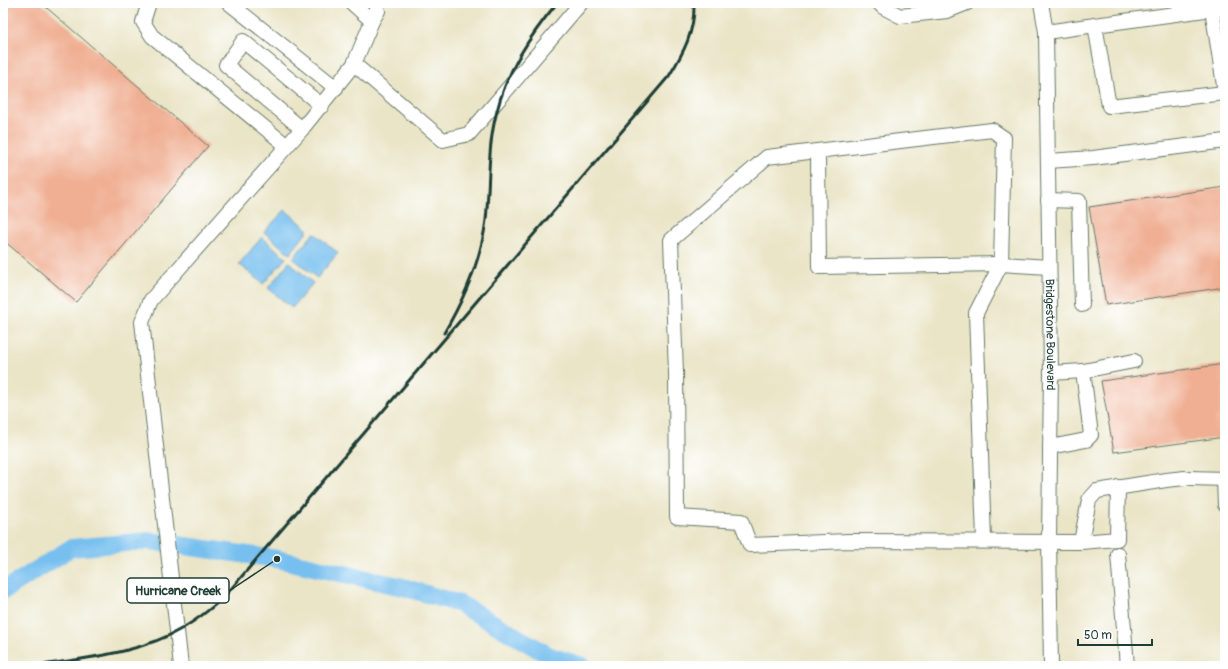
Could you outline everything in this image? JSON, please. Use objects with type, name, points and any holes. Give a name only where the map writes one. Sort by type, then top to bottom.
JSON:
[{"type":"street","points":[[149,3],[143,22],[152,36],[287,146]]},
{"type":"street","points":[[229,3],[336,88]]},
{"type":"street","points":[[352,3],[372,21]]},
{"type":"street","points":[[181,666],[142,322],[151,300],[322,106],[354,64],[372,21],[378,11],[375,3]]},
{"type":"street","points":[[354,64],[443,140],[469,134],[581,3]]},
{"type":"street","points":[[879,3],[883,7],[900,16],[947,11],[968,3]]},
{"type":"street","name":"Bridgestone Boulevard","points":[[1041,3],[1046,32],[1051,373],[1049,540],[1050,666]]},
{"type":"street","points":[[1046,32],[1219,8],[1225,93],[1108,106],[1095,26]]},
{"type":"street","points":[[302,129],[226,65],[243,41],[322,106]]},
{"type":"street","points":[[984,540],[976,313],[1001,264],[1004,138],[992,130],[767,157],[671,240],[676,372],[677,517],[742,521],[750,545],[848,541],[1049,540],[1081,542],[1117,539],[1118,486]]},
{"type":"street","points":[[1048,161],[1093,158],[1225,141]]},
{"type":"street","points":[[818,151],[819,267],[1001,264],[1049,267]]},
{"type":"street","points":[[1048,200],[1079,201],[1082,305]]},
{"type":"street","points":[[1051,373],[1083,371],[1134,361]]},
{"type":"street","points":[[1050,447],[1086,440],[1091,435],[1083,371]]},
{"type":"street","points":[[1081,542],[1089,500],[1097,491],[1118,486],[1187,478],[1224,479],[1225,505]]},
{"type":"street","points":[[1118,554],[1127,666]]},
{"type":"water","points":[[285,210],[307,228],[307,232],[290,254],[264,232]]},
{"type":"water","points":[[314,233],[338,253],[317,278],[293,258]]},
{"type":"water","points":[[262,237],[286,258],[263,284],[239,264]]},
{"type":"water","points":[[289,262],[313,283],[292,308],[268,288]]},
{"type":"building","points":[[3,3],[41,3],[208,146],[76,302],[3,240]]},
{"type":"building","points":[[1225,187],[1225,287],[1106,305],[1089,207]]},
{"type":"building","points":[[1225,364],[1225,437],[1114,452],[1101,381]]},
{"type":"waterway","points":[[3,591],[71,548],[149,541],[277,559],[403,587],[460,604],[550,656],[583,666]]},
{"type":"railway","points":[[444,333],[471,279],[484,235],[490,152],[494,125],[501,96],[513,68],[521,54],[557,3]]},
{"type":"railway","points":[[35,666],[111,654],[148,644],[166,637],[189,625],[225,596],[669,76],[688,41],[693,23],[694,3]]},
{"type":"place","name":"Hurricane Creek","points":[[277,559]]}]
